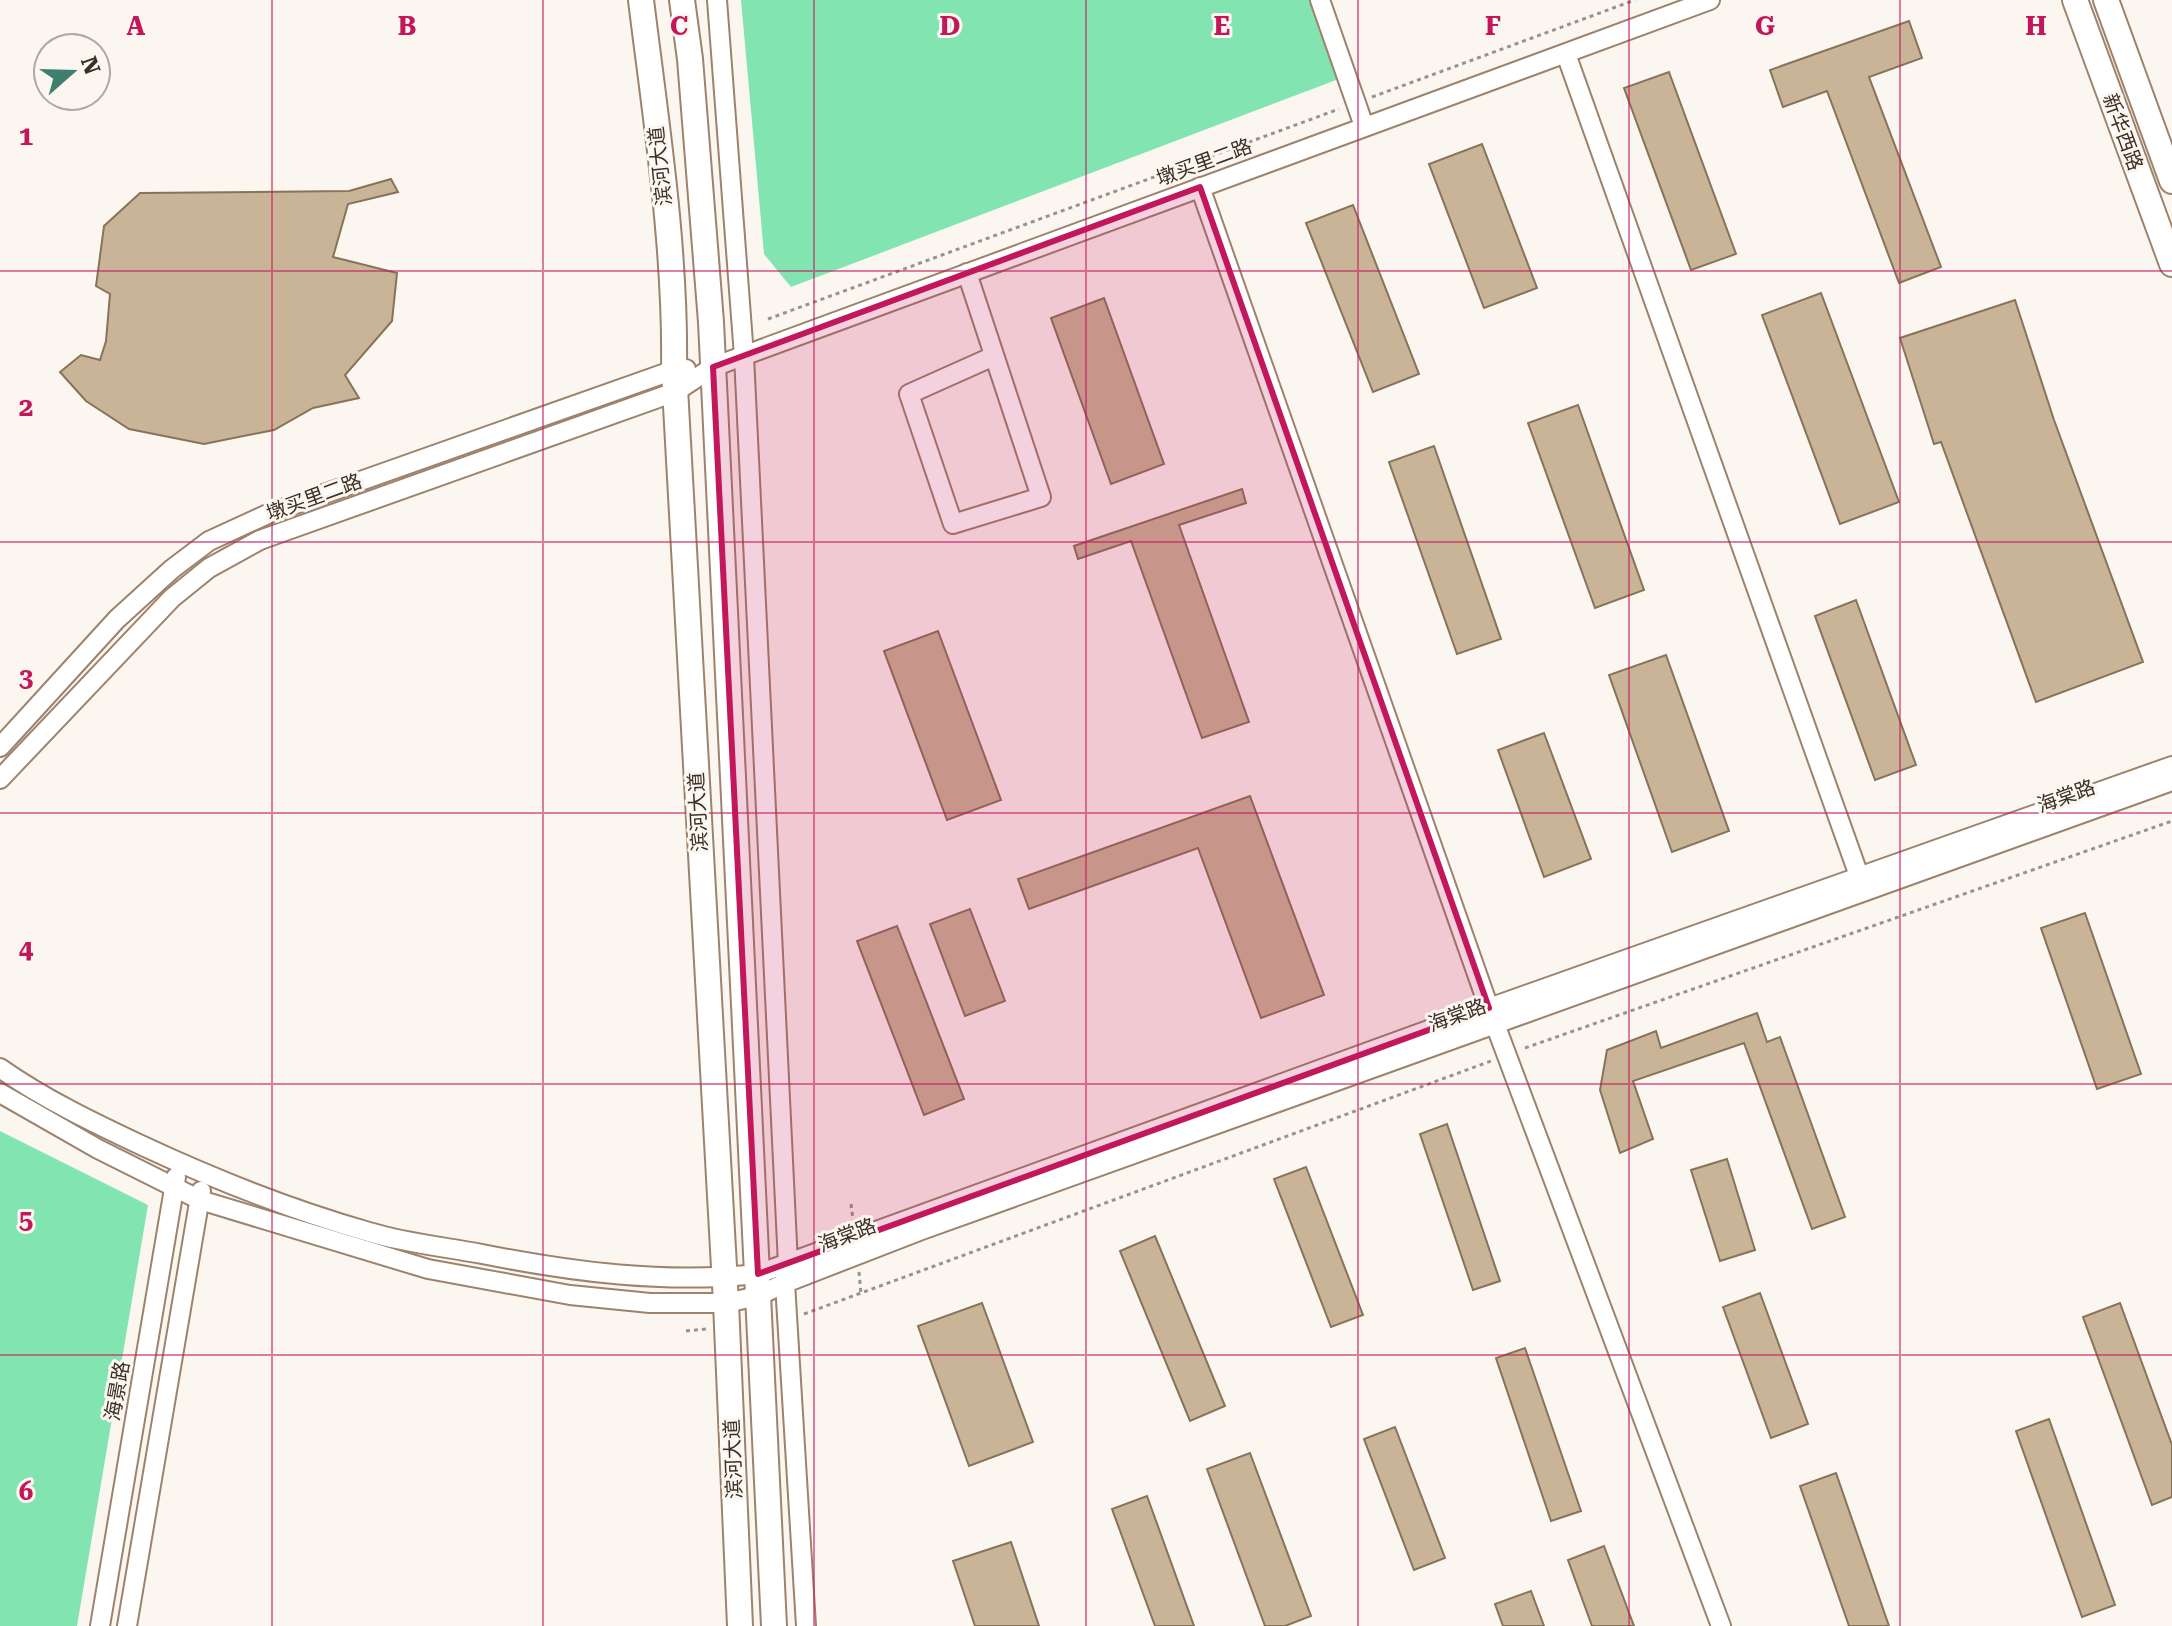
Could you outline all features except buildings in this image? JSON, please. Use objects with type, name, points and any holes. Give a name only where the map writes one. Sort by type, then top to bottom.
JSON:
[{"type":"main road","name":"滨河大道","points":[[641,0],[674,324],[674,381],[726,1315],[740,1626]]},
{"type":"main road","name":"滨河大道","points":[[682,0],[690,59],[713,367],[774,1626]]},
{"type":"main road","name":"新华西路","points":[[2075,0],[2172,264]]},
{"type":"main road","name":"新华西路","points":[[2106,0],[2172,181]]},
{"type":"street","points":[[717,0],[744,356],[788,1264],[785,1283],[806,1626]]},
{"type":"street","points":[[1320,0],[1364,126]]},
{"type":"street","name":"墩买里二路","points":[[0,779],[172,598],[209,568],[260,540],[674,381],[1566,54],[1688,4],[1710,0]]},
{"type":"street","points":[[1566,54],[1862,884]]},
{"type":"street","points":[[1200,187],[1492,1016],[1721,1626]]},
{"type":"street","points":[[967,273],[1041,497],[953,524],[909,394],[994,356]]},
{"type":"street","name":"墩买里二路","points":[[0,747],[117,619],[172,569],[209,541],[270,513],[674,381]]},
{"type":"street","name":"海棠路","points":[[758,1285],[788,1264],[1862,884],[2172,766]]},
{"type":"street","name":"海棠路","points":[[1862,884],[2172,781]]},
{"type":"street","name":"海棠路","points":[[758,1285],[785,1283],[1492,1016]]},
{"type":"street","points":[[0,1068],[21,1083],[100,1126],[179,1163],[371,1233],[559,1269],[648,1278],[724,1278],[758,1285]]},
{"type":"street","points":[[0,1093],[98,1149],[200,1200],[428,1269],[570,1295],[726,1315],[758,1285]]},
{"type":"street","name":"海景路","points":[[100,1626],[179,1163]]},
{"type":"street","points":[[127,1626],[204,1174]]},
{"type":"path","points":[[768,319],[1635,0]]},
{"type":"path","points":[[787,1321],[1507,1055],[2172,821]]},
{"type":"path","points":[[686,1331],[726,1315]]},
{"type":"highlighted area","points":[[1200,187],[1489,1008],[758,1274],[713,367]]},
{"type":"green space","points":[[741,0],[1318,0],[1344,77],[791,287],[764,254]]},
{"type":"green space","points":[[0,1131],[148,1205],[77,1626],[0,1626]]}]
